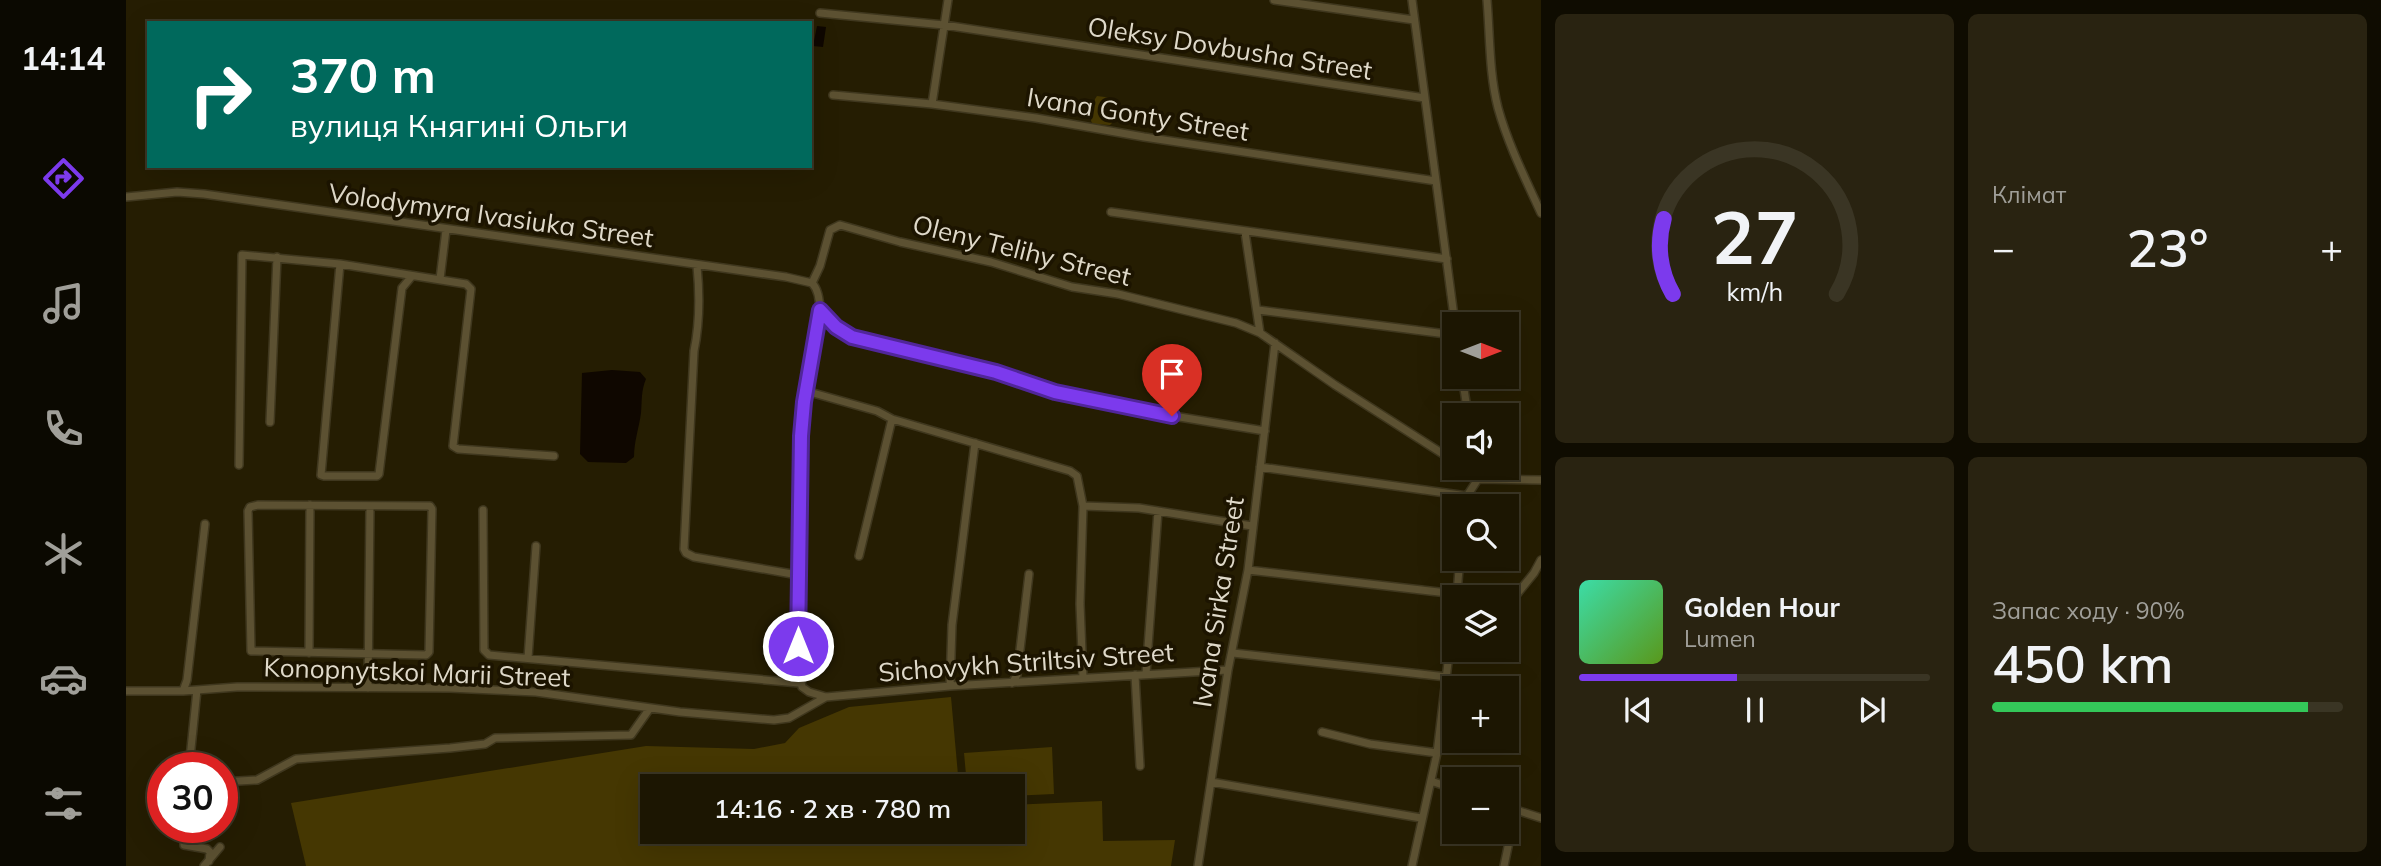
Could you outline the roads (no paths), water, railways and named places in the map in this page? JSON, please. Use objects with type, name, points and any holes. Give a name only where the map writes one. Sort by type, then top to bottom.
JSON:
[{"type":"street","points":[[932,104],[948,0]]},
{"type":"street","points":[[1274,0],[1414,20]]},
{"type":"street","points":[[1412,0],[1454,312]]},
{"type":"street","points":[[1487,0],[1491,61],[1498,106],[1514,154],[1541,213]]},
{"type":"street","name":"Oleksy Dovbusha Street","points":[[820,13],[944,26],[1425,98]]},
{"type":"street","name":"Ivana Gonty Street","points":[[833,95],[932,104],[1036,118],[1436,181]]},
{"type":"street","name":"Volodymyra Ivasiuka Street","points":[[126,197],[177,192],[204,194],[811,283]]},
{"type":"street","points":[[1111,212],[1447,259]]},
{"type":"street","name":"Oleny Telihy Street","points":[[811,283],[820,267],[830,230],[840,225],[900,242],[991,262],[1072,287],[1107,292],[1236,323],[1260,333],[1442,453]]},
{"type":"street","points":[[440,279],[446,230]]},
{"type":"street","points":[[1245,232],[1260,333]]},
{"type":"street","points":[[239,465],[242,257],[246,254],[340,264],[463,282],[471,289],[453,446],[458,449],[554,456]]},
{"type":"street","points":[[270,422],[277,257]]},
{"type":"street","points":[[340,264],[320,471],[324,476],[380,474],[402,288],[412,276]]},
{"type":"street","points":[[697,266],[701,298],[694,351],[684,549],[694,557],[796,574]]},
{"type":"street","points":[[799,683],[796,574],[801,436],[820,310],[818,294],[811,283]]},
{"type":"street","points":[[820,310],[836,327],[852,337],[996,372],[1055,392],[1265,432]]},
{"type":"street","points":[[1258,310],[1442,333]]},
{"type":"street","name":"Ivana Sirka Street","points":[[1198,866],[1228,670],[1248,570],[1275,343]]},
{"type":"street","points":[[806,391],[1070,471],[1077,476],[1083,506],[1080,604],[1083,678]]},
{"type":"street","points":[[859,556],[892,419]]},
{"type":"street","points":[[950,686],[952,625],[975,443]]},
{"type":"street","points":[[1260,467],[1453,494]]},
{"type":"street","points":[[1519,480],[1541,480]]},
{"type":"street","points":[[258,505],[310,505],[427,505],[432,509],[429,652],[426,655],[251,651],[248,511],[258,505]]},
{"type":"street","points":[[309,653],[310,505]]},
{"type":"street","points":[[368,688],[370,506]]},
{"type":"street","points":[[1083,506],[1139,508],[1252,526]]},
{"type":"street","points":[[483,510],[484,650],[489,655],[664,673],[799,683],[809,692],[825,697]]},
{"type":"street","points":[[1146,674],[1158,511]]},
{"type":"street","points":[[183,691],[187,680],[205,524]]},
{"type":"street","points":[[528,658],[536,545]]},
{"type":"street","points":[[1519,593],[1541,560]]},
{"type":"street","points":[[1248,570],[1442,591]]},
{"type":"street","points":[[1012,683],[1017,675],[1029,574]]},
{"type":"street","points":[[1233,653],[1442,678]]},
{"type":"street","name":"Sichovykh Striltsiv Street","points":[[825,697],[950,686],[1228,670]]},
{"type":"street","points":[[1135,675],[1140,766]]},
{"type":"street","name":"Konopnytskoi Marii Street","points":[[126,691],[237,687],[536,692],[650,708],[774,720],[789,718],[825,697]]},
{"type":"street","points":[[191,752],[197,690]]},
{"type":"street","points":[[238,781],[257,780],[296,759],[450,748],[485,744],[495,738],[631,735],[650,708]]},
{"type":"street","points":[[1412,866],[1442,722]]},
{"type":"street","points":[[1322,732],[1370,744],[1437,753]]},
{"type":"street","points":[[1431,781],[1442,785]]},
{"type":"street","points":[[1211,782],[1421,818]]},
{"type":"street","points":[[1519,811],[1541,818]]},
{"type":"street","points":[[184,843],[207,849],[210,852],[206,863]]},
{"type":"street","points":[[1504,866],[1509,844]]},
{"type":"street","points":[[206,863],[220,847]]}]
